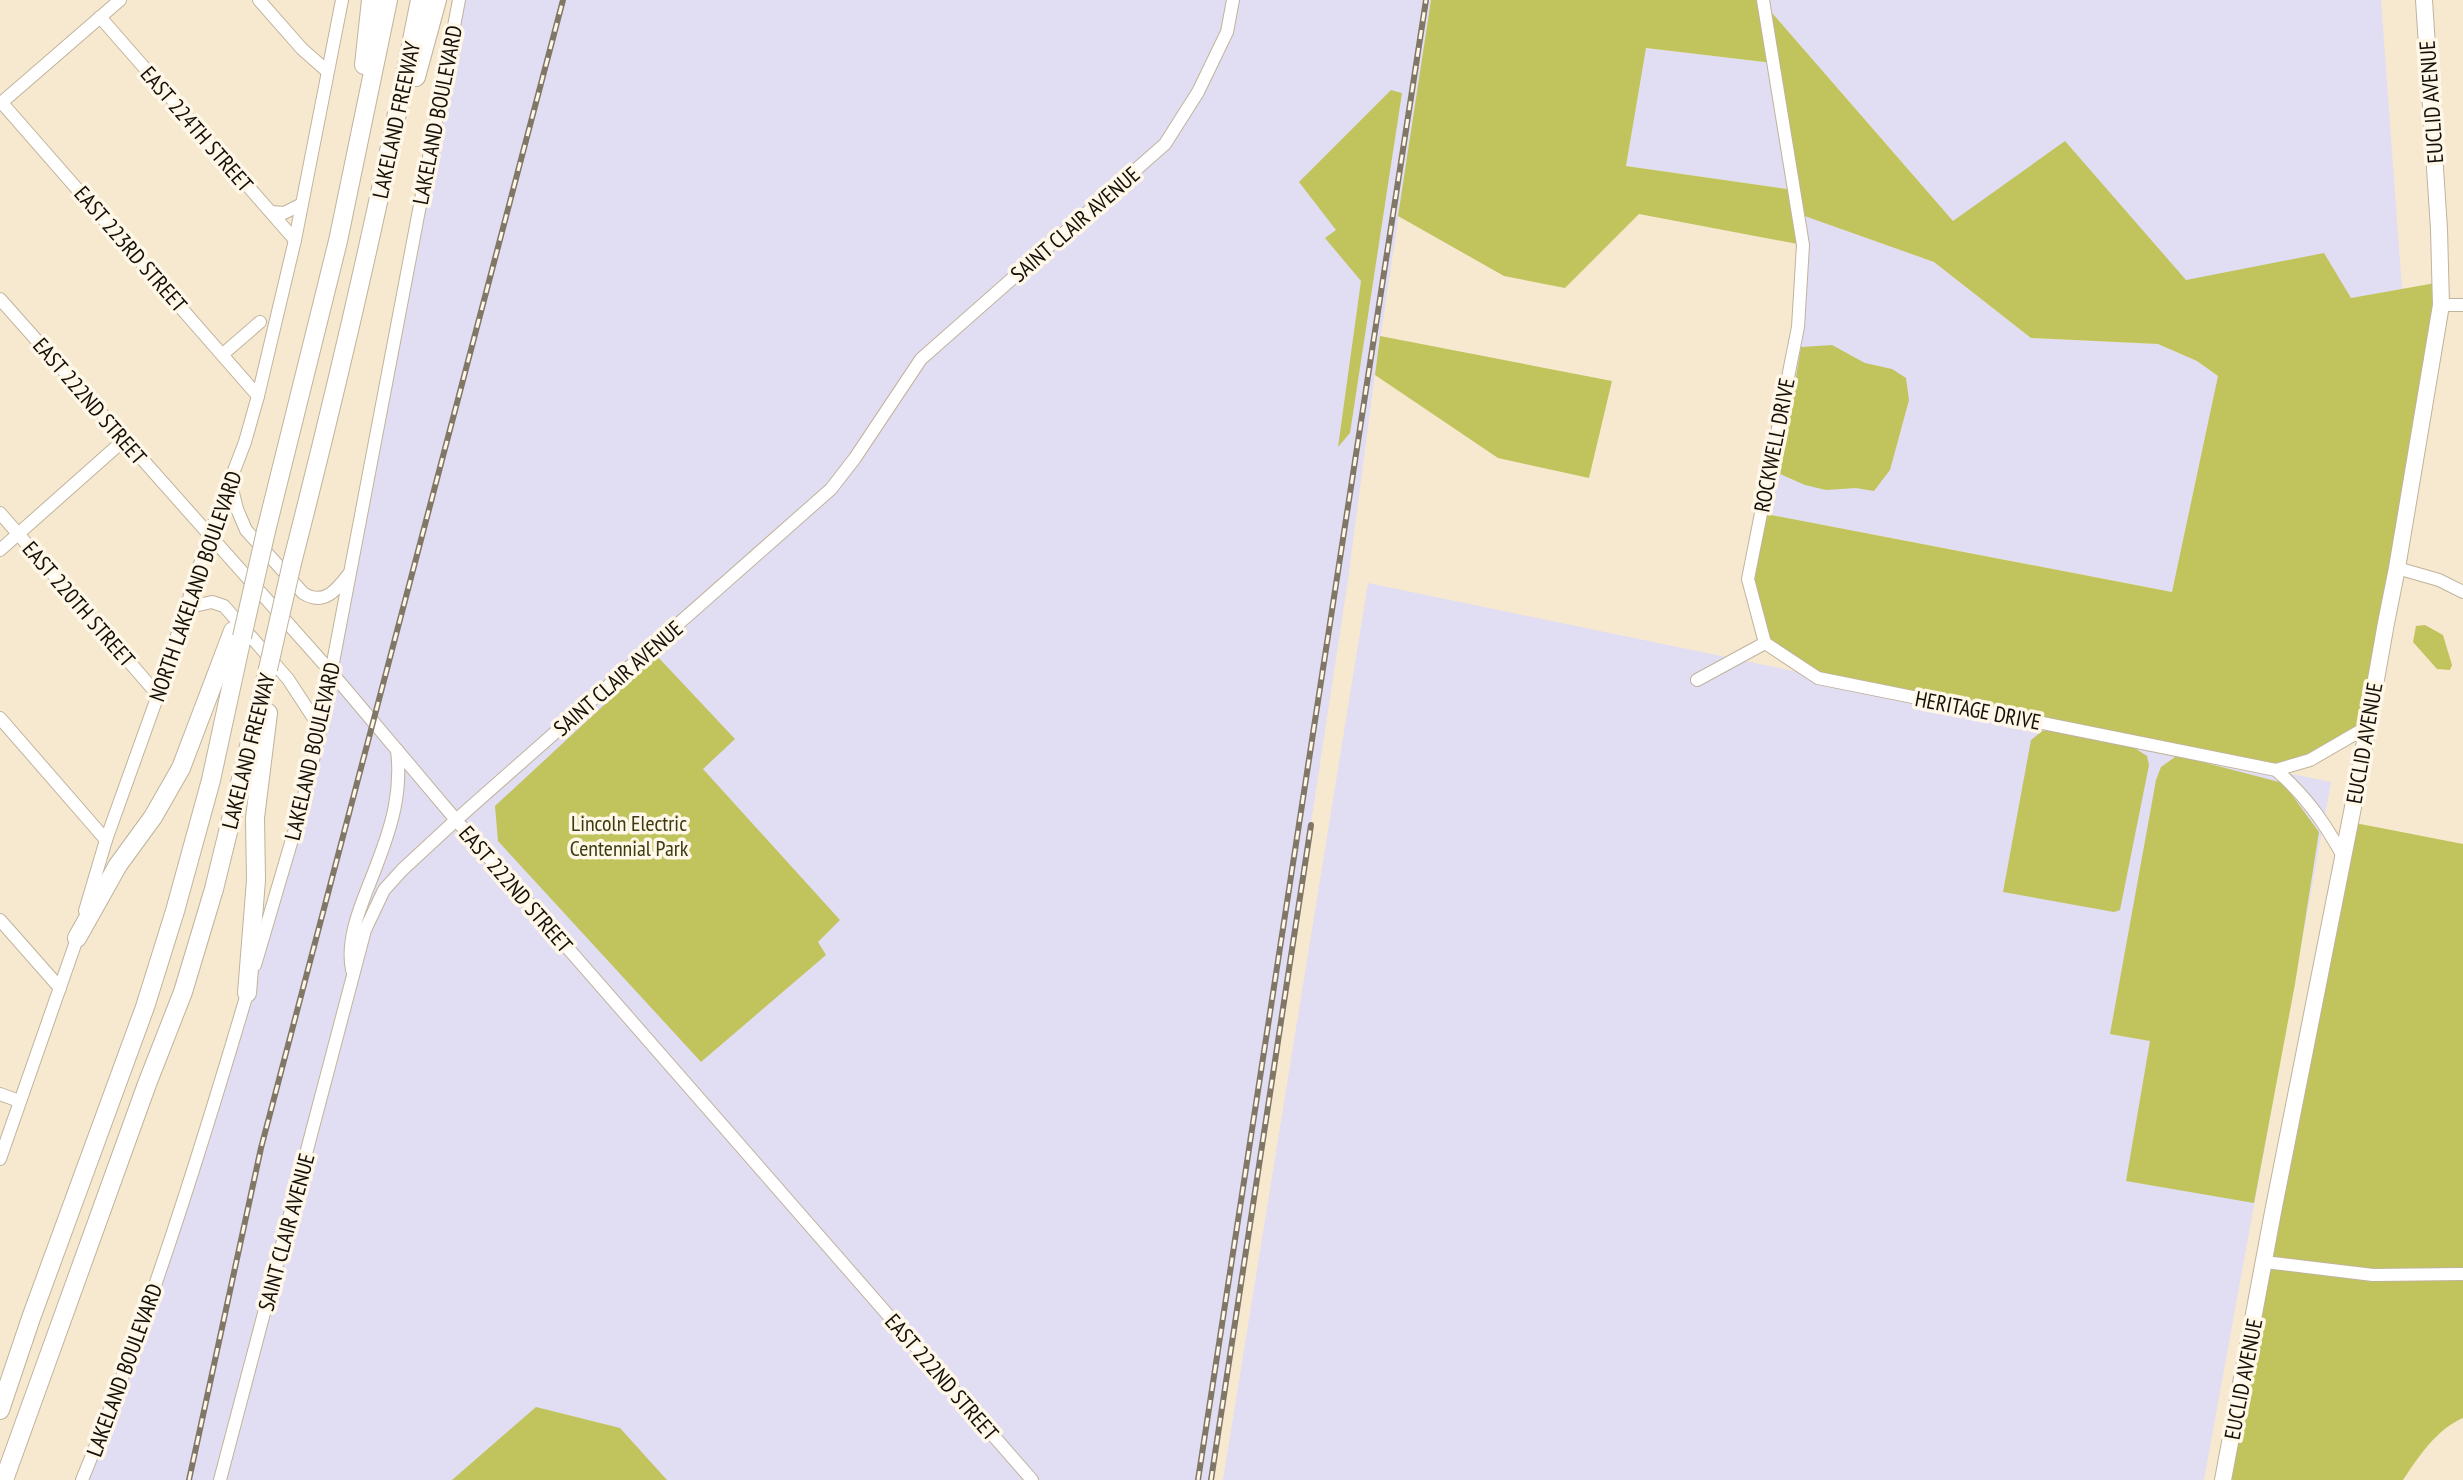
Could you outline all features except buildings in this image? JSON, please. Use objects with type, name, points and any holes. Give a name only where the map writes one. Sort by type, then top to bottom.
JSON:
[{"type":"highway","points":[[357,145],[371,0]]},
{"type":"highway","name":"LAKELAND FREEWAY","points":[[0,1410],[145,1007],[211,780],[238,633],[338,241],[388,0]]},
{"type":"highway","name":"LAKELAND FREEWAY","points":[[4,1480],[183,992],[214,889],[338,386],[387,167],[420,0]]},
{"type":"highway","points":[[387,167],[409,102],[437,0]]},
{"type":"highway","points":[[77,938],[118,865],[153,817],[181,768],[238,633]]},
{"type":"highway","points":[[247,993],[256,880],[255,818],[269,709],[268,669]]},
{"type":"main road","name":"EUCLID AVENUE","points":[[2223,1480],[2397,568],[2441,305],[2424,0]]},
{"type":"street","points":[[1,103],[120,0]]},
{"type":"street","points":[[259,0],[302,49],[327,71]]},
{"type":"street","name":"NORTH LAKELAND BOULEVARD","points":[[0,1159],[258,396],[295,240],[342,0]]},
{"type":"street","name":"LAKELAND BOULEVARD","points":[[82,1480],[143,1324],[215,1100],[298,819],[332,673],[459,0]]},
{"type":"street","name":"SAINT CLAIR AVENUE","points":[[220,1480],[365,930],[384,890],[456,820],[831,489],[921,359],[1165,144],[1198,92],[1227,32],[1233,0]]},
{"type":"street","name":"ROCKWELL DRIVE","points":[[1763,0],[1803,245],[1798,327],[1748,579],[1765,643]]},
{"type":"street","name":"EAST 224TH STREET","points":[[100,17],[295,240]]},
{"type":"street","name":"EAST 223RD STREET","points":[[1,103],[258,396]]},
{"type":"street","points":[[271,212],[284,213],[302,204]]},
{"type":"street","name":"EAST 222ND STREET","points":[[0,299],[332,673],[456,820],[1028,1475]]},
{"type":"street","points":[[2441,305],[2463,305]]},
{"type":"street","points":[[223,354],[260,322]]},
{"type":"street","points":[[0,550],[124,440]]},
{"type":"street","points":[[230,481],[246,530],[303,593],[316,599],[329,596],[350,573]]},
{"type":"street","name":"EAST 220TH STREET","points":[[0,513],[158,695]]},
{"type":"street","points":[[2397,568],[2439,580],[2463,592]]},
{"type":"street","points":[[185,608],[212,602],[224,606],[288,679],[320,728]]},
{"type":"street","points":[[1697,680],[1765,643]]},
{"type":"street","name":"HERITAGE DRIVE","points":[[1765,643],[1818,678],[2276,770],[2310,760],[2367,727]]},
{"type":"street","points":[[0,718],[106,840]]},
{"type":"street","points":[[353,977],[349,953],[396,804],[400,774],[397,750]]},
{"type":"street","points":[[2276,770],[2297,788],[2325,822],[2343,856]]},
{"type":"street","points":[[0,920],[60,988]]},
{"type":"street","points":[[0,1094],[19,1101]]},
{"type":"street","points":[[2265,1262],[2373,1275],[2463,1274]]},
{"type":"street","points":[[1013,1479],[1028,1475]]},
{"type":"shaded area","points":[[459,0],[1431,0],[1375,374],[1348,580],[1211,1480],[82,1480],[143,1324],[298,819]]},
{"type":"shaded area","points":[[1767,0],[2381,0],[2402,289],[2209,324],[1953,221],[1773,14]]},
{"type":"shaded area","points":[[1645,48],[1774,63],[1795,190],[1626,166]]},
{"type":"shaded area","points":[[1798,213],[1934,262],[2031,338],[2158,344],[2197,361],[2218,376],[2173,592],[1761,513],[1798,326]]},
{"type":"shaded area","points":[[1368,583],[2331,782],[2204,1480],[1223,1480]]},
{"type":"green space","points":[[1431,0],[1763,0],[1765,10],[1773,14],[1953,221],[2065,141],[2186,280],[2324,253],[2351,298],[2441,282],[2367,727],[2276,770],[1818,678],[1765,643],[1748,579],[1761,513],[2172,592],[2218,376],[2197,361],[2158,344],[2031,338],[1934,262],[1799,214],[1803,245],[1639,214],[1565,288],[1504,276],[1398,216]],"holes":[[[1646,48],[1773,63],[1794,190],[1626,166]]]},
{"type":"green space","points":[[1391,90],[1402,93],[1350,433],[1338,447],[1361,281],[1325,238],[1336,230],[1299,182]]},
{"type":"green space","points":[[1380,336],[1612,381],[1589,478],[1498,458],[1375,375]]},
{"type":"green space","points":[[1832,345],[1865,363],[1892,369],[1906,378],[1909,400],[1890,470],[1874,491],[1856,488],[1826,490],[1780,474],[1801,347]]},
{"type":"green space","points":[[2425,625],[2443,635],[2452,665],[2450,670],[2437,669],[2413,642],[2416,626]]},
{"type":"green space","name":"Lincoln Electric Centennial Park","points":[[657,656],[735,739],[703,769],[840,920],[818,942],[826,955],[701,1062],[498,841],[495,806]]},
{"type":"green space","points":[[2042,731],[2133,747],[2147,756],[2149,765],[2120,910],[2114,912],[2003,892],[2031,740]]},
{"type":"green space","points":[[2175,757],[2283,783],[2319,832],[2295,984],[2254,1203],[2126,1181],[2150,1041],[2110,1034],[2156,780],[2161,767]]},
{"type":"green space","points":[[2350,822],[2463,844],[2463,1418],[2437,1436],[2403,1480],[2223,1480]]},
{"type":"green space","points":[[536,1407],[620,1428],[667,1480],[452,1480]]},
{"type":"railway","points":[[189,1480],[261,1148],[563,0]]},
{"type":"railway","points":[[1198,1480],[1426,0]]},
{"type":"railway","points":[[1211,1480],[1311,825]]}]
